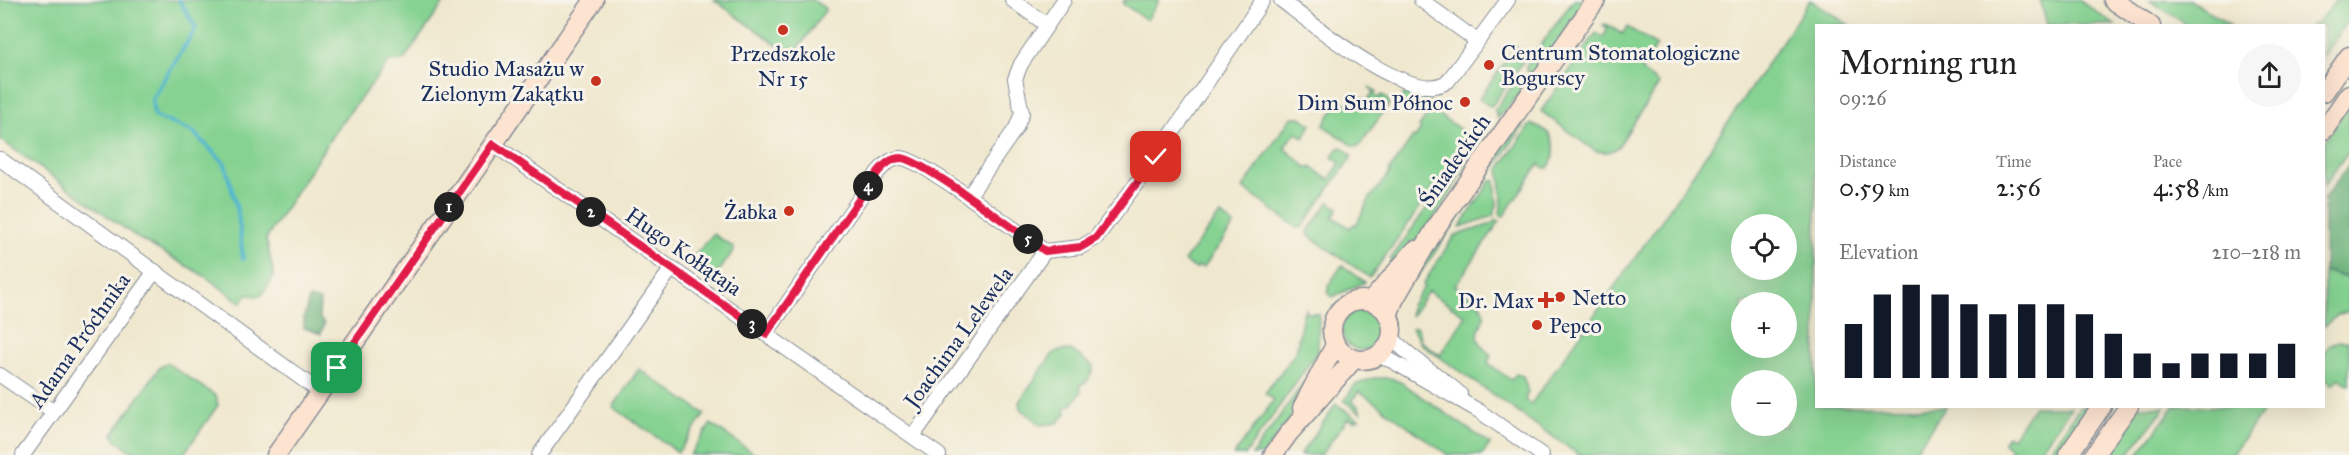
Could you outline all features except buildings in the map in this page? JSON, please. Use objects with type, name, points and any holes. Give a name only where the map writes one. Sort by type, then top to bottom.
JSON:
[{"type":"street","points":[[276,455],[594,0]]},
{"type":"street","points":[[1012,0],[1047,25]]},
{"type":"street","points":[[968,197],[1016,128],[1022,113],[1015,79],[1021,64],[1064,0]]},
{"type":"street","points":[[766,334],[886,163],[903,158],[910,160],[968,197],[1045,251],[1081,247],[1096,238],[1156,157],[1263,0]]},
{"type":"street","points":[[1281,0],[1378,69],[1428,87],[1441,86],[1448,81],[1508,0]]},
{"type":"street","points":[[1421,0],[1477,41]]},
{"type":"street","name":"Śniadeckich","points":[[1388,315],[1394,300],[1435,229],[1596,0]]},
{"type":"street","points":[[2113,0],[2148,24]]},
{"type":"street","points":[[2325,91],[2349,56]]},
{"type":"street","points":[[2325,129],[2349,94]]},
{"type":"street","name":"Hugo Kołłątaja","points":[[493,144],[939,455]]},
{"type":"street","points":[[0,159],[155,271]]},
{"type":"street","name":"Śniadeckich","points":[[1371,301],[1435,229]]},
{"type":"street","name":"Joachima Lelewela","points":[[913,436],[1045,251]]},
{"type":"street","points":[[539,455],[672,268]]},
{"type":"street","name":"Adama Próchnika","points":[[23,455],[155,271],[320,392]]},
{"type":"street","points":[[1371,301],[1383,308],[1388,315],[1392,326],[1391,337],[1386,348],[1378,356],[1366,360],[1354,359],[1343,354],[1335,345],[1332,325],[1337,312],[1350,302],[1371,301]]},
{"type":"street","points":[[1391,337],[1403,350],[1442,378],[1479,411]]},
{"type":"street","points":[[1289,433],[1335,345]]},
{"type":"street","points":[[1378,356],[1392,361],[1479,411],[1542,455]]},
{"type":"street","points":[[1273,455],[1289,433],[1354,359]]},
{"type":"street","points":[[0,375],[54,412]]},
{"type":"street","points":[[2068,455],[2101,408]]},
{"type":"street","points":[[2094,455],[2127,408]]},
{"type":"green space","points":[[0,0],[446,0],[403,61],[389,62],[338,127],[266,239],[274,276],[261,296],[247,295],[241,303],[206,277],[138,238],[0,139]]},
{"type":"green space","name":"Przedszkole Nr 15","points":[[714,0],[813,0],[826,9],[793,56]]},
{"type":"green space","points":[[1124,0],[1159,0],[1147,20],[1123,4]]},
{"type":"green space","points":[[1573,0],[1587,0],[1534,76],[1527,71],[1526,66]]},
{"type":"green space","points":[[1810,0],[1847,24],[1815,24],[1815,408],[1945,408],[1914,452],[1917,455],[1579,455],[1421,344],[1412,328],[1417,327],[1421,341],[1440,355],[1466,316],[1428,291],[1413,315],[1410,316],[1411,305],[1454,236],[1489,225],[1496,220],[1500,221],[1455,286],[1482,307],[1484,319],[1478,334],[1483,347],[1491,355],[1488,363],[1511,380],[1516,374],[1523,376],[1528,391],[1525,400],[1531,404],[1664,217]]},
{"type":"green space","points":[[2040,0],[2078,0],[2114,24],[2047,24]]},
{"type":"green space","points":[[2149,0],[2190,0],[2228,24],[2185,24]]},
{"type":"green space","points":[[2336,0],[2349,0],[2349,19],[2325,55],[2325,24],[2313,24],[2319,21]]},
{"type":"green space","points":[[1606,24],[1622,34],[1627,27],[1657,45],[1641,70],[1659,84],[1618,147],[1604,152],[1595,151],[1541,111],[1596,33],[1603,37],[1608,29],[1603,25]]},
{"type":"green space","points":[[1516,46],[1519,49],[1514,57],[1518,60],[1524,52],[1526,57],[1491,107],[1479,99]]},
{"type":"green space","points":[[1516,80],[1527,82],[1527,86],[1497,118],[1495,110]]},
{"type":"green space","points":[[1369,87],[1376,91],[1374,95],[1379,98],[1382,95],[1389,104],[1359,146],[1355,147],[1324,126],[1324,123],[1341,100],[1349,106],[1358,95],[1367,101],[1373,92]]},
{"type":"green space","points":[[1406,91],[1413,91],[1436,104],[1438,114],[1461,130],[1466,142],[1369,277],[1309,236],[1308,231],[1329,202],[1338,208],[1333,217],[1350,228],[1356,225],[1370,198],[1390,173],[1389,171],[1413,137],[1415,138],[1421,129],[1419,127],[1431,110],[1415,98],[1409,107],[1402,102],[1401,99]]},
{"type":"green space","points":[[2349,106],[2349,150],[2325,185],[2325,141]]},
{"type":"green space","points":[[1300,117],[1311,124],[1304,138],[1296,132],[1284,148],[1309,169],[1311,167],[1329,180],[1340,163],[1332,157],[1339,148],[1342,147],[1351,155],[1302,227],[1297,228],[1243,188],[1291,118]]},
{"type":"green space","points":[[1531,124],[1545,130],[1553,141],[1552,161],[1548,168],[1539,164],[1503,217],[1500,214],[1502,197],[1499,169]]},
{"type":"green space","points":[[1524,125],[1416,279],[1426,255],[1515,129]]},
{"type":"green space","points":[[1461,159],[1467,159],[1460,174],[1444,203],[1416,242],[1394,266],[1390,260]]},
{"type":"green space","points":[[2349,164],[2349,278],[2325,271],[2325,198]]},
{"type":"green space","points":[[1491,180],[1495,181],[1497,205],[1493,216],[1460,227]]},
{"type":"green space","points":[[1220,214],[1234,225],[1203,268],[1199,266],[1196,269],[1184,261]]},
{"type":"green space","points":[[713,234],[734,250],[715,277],[723,283],[721,286],[688,263]]},
{"type":"green space","points":[[1342,265],[1365,282],[1332,297],[1328,292],[1328,286]]},
{"type":"green space","points":[[2325,271],[2349,279],[2349,311],[2338,315],[2325,325]]},
{"type":"green space","points":[[309,298],[320,301],[319,317],[324,324],[321,334],[304,328],[304,317]]},
{"type":"green space","points":[[1306,309],[1307,313],[1319,314],[1318,351],[1245,455],[1234,455],[1274,400],[1265,393],[1296,352],[1303,313]]},
{"type":"green space","points":[[1362,310],[1376,316],[1382,330],[1376,344],[1362,350],[1348,344],[1342,330],[1348,316]]},
{"type":"green space","points":[[2339,341],[2349,341],[2349,385],[2339,378],[2332,385],[2325,377],[2325,352],[2329,346]]},
{"type":"green space","points":[[1071,350],[1093,366],[1093,371],[1086,383],[1082,383],[1081,392],[1072,405],[1068,405],[1065,409],[1066,413],[1058,423],[1041,425],[1020,408],[1019,402],[1051,356],[1057,351]]},
{"type":"green space","points":[[167,363],[216,396],[218,405],[183,455],[137,455],[116,440],[113,434],[159,368]]},
{"type":"green space","points":[[639,369],[705,414],[678,452],[613,407]]},
{"type":"green space","points":[[1373,378],[1391,378],[1402,383],[1490,444],[1482,455],[1448,455],[1359,391],[1352,401],[1359,407],[1361,413],[1344,401],[1355,385]]},
{"type":"green space","points":[[1304,382],[1309,384],[1293,414],[1263,455],[1252,455]]},
{"type":"green space","points":[[1336,404],[1359,419],[1354,421],[1348,418],[1321,455],[1300,455]]},
{"type":"green space","points":[[2033,408],[2070,408],[2037,455],[2007,455],[2011,449],[2003,442],[2008,436],[2012,438]]},
{"type":"green space","points":[[2079,408],[2092,408],[2059,455],[2046,455]]},
{"type":"green space","points":[[2136,408],[2164,408],[2128,455],[2103,455]]},
{"type":"green space","points":[[2173,408],[2265,408],[2232,455],[2137,455]]},
{"type":"green space","points":[[711,424],[756,455],[690,455]]},
{"type":"waterway","points":[[179,0],[196,28],[152,99],[154,116],[193,132],[225,164],[238,213],[243,259]]},
{"type":"place","name":"Przedszkole Nr 15","points":[[783,30]]},
{"type":"place","name":"Centrum Stomatologiczne Bogurscy","points":[[1489,65]]},
{"type":"place","name":"Studio Masażu w Zielonym Zakątku","points":[[596,81]]},
{"type":"place","name":"Dim Sum Północ","points":[[1465,102]]},
{"type":"place","name":"Żabka","points":[[789,211]]},
{"type":"place","name":"Netto","points":[[1560,297]]},
{"type":"place","name":"Dr. Max","points":[[1546,300]]},
{"type":"place","name":"Pepco","points":[[1537,325]]},
{"type":"route","points":[[337,368],[493,144],[766,334],[886,163],[895,159],[910,160],[1045,251],[1081,247],[1096,238],[1156,157]]}]
